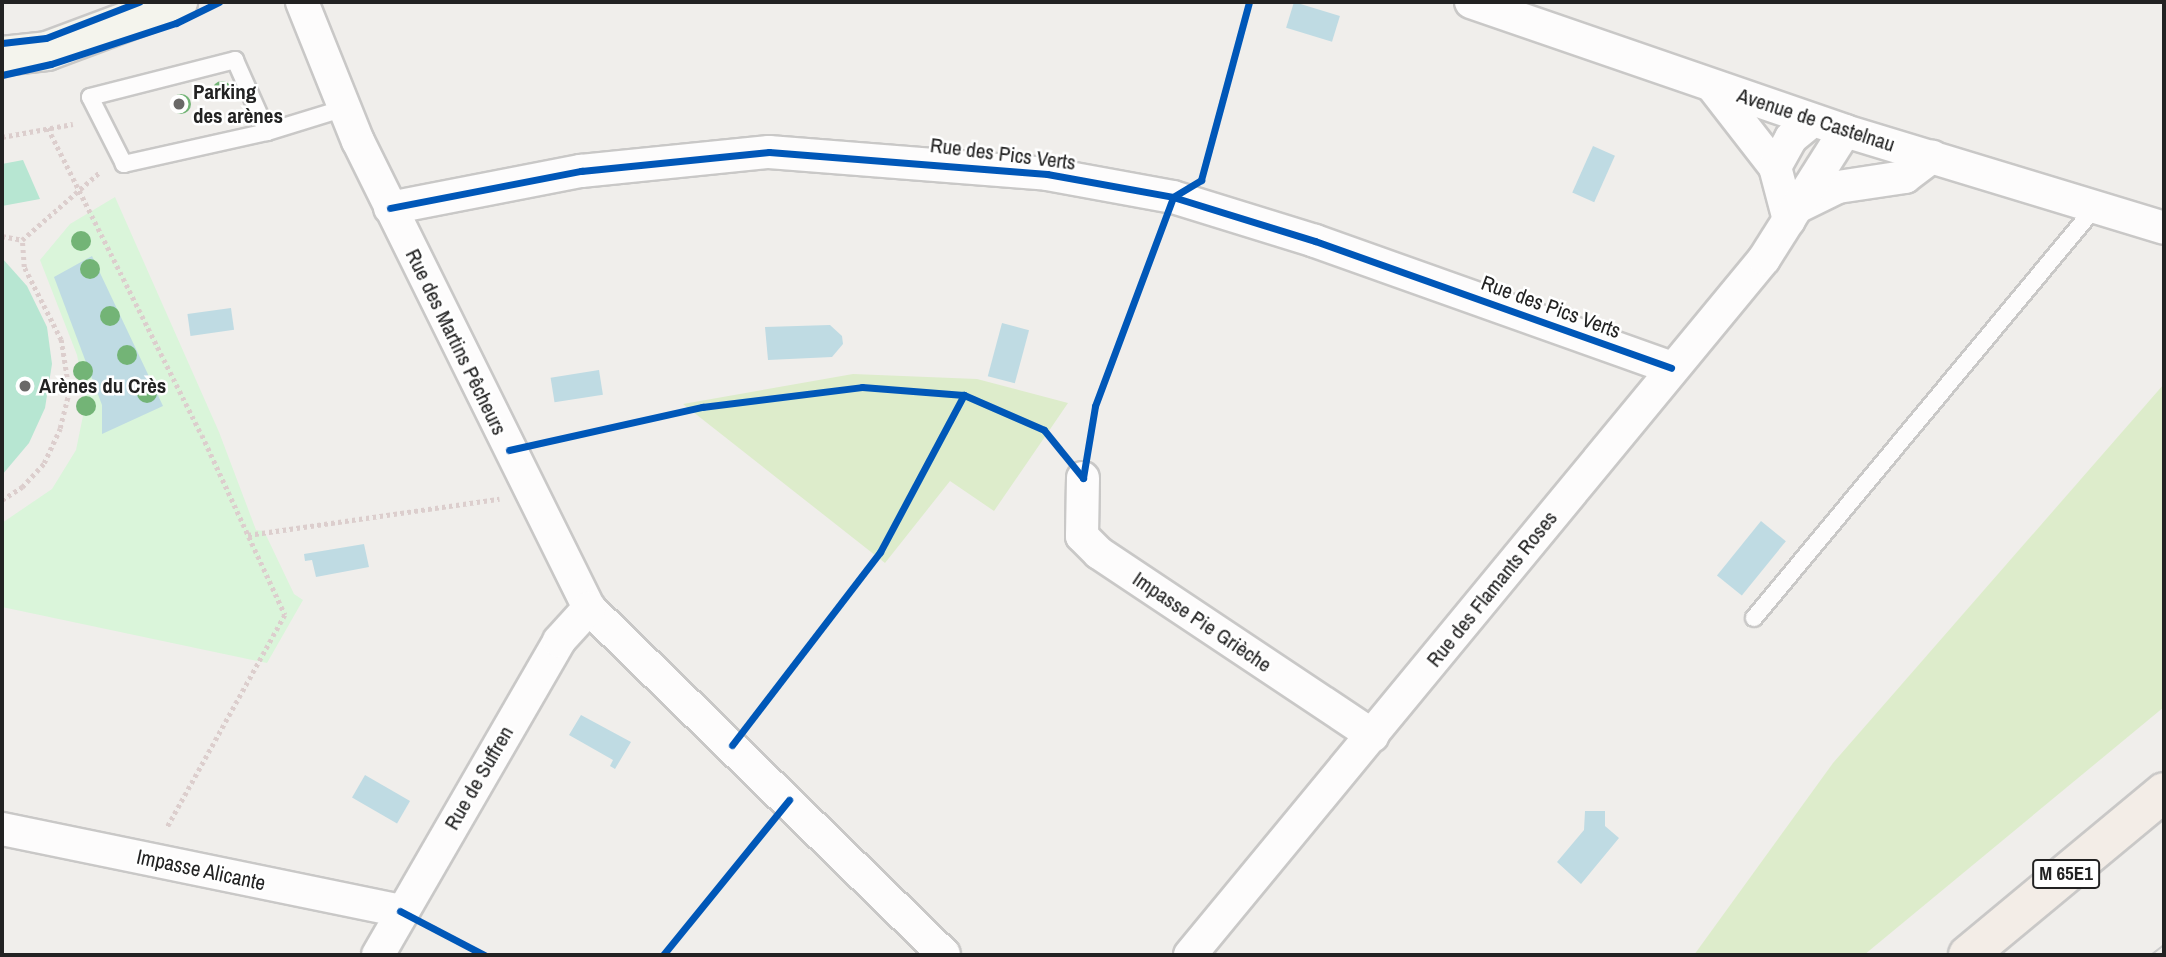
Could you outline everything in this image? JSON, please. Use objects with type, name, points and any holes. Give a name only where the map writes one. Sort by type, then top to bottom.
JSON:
[{"type":"main road","name":"M 65E1","points":[[1968,955],[2164,792]]},
{"type":"street","points":[[2,56],[47,51],[178,2]]},
{"type":"street","name":"Rue des Martins Pêcheurs","points":[[303,2],[345,108],[390,208],[589,608],[789,800],[944,955]]},
{"type":"street","name":"Avenue de Castelnau","points":[[1471,2],[1846,131],[2097,205],[2164,228]]},
{"type":"street","points":[[1712,86],[1775,167],[1793,214],[1838,187],[1905,177],[1933,156]]},
{"type":"street","points":[[1775,167],[1791,138],[1813,120]]},
{"type":"street","name":"Rue des Flamants Roses","points":[[1190,955],[1373,736],[1671,368],[1764,259],[1846,131]]},
{"type":"street","name":"Rue des Pics Verts","points":[[390,208],[581,171],[769,152],[1047,174],[1173,197],[1315,241],[1671,368]]},
{"type":"street","name":"Impasse Pie Grièche","points":[[1083,478],[1082,536],[1100,553],[1373,736]]},
{"type":"street","name":"Rue de Suffren","points":[[378,955],[400,911],[559,641],[589,608]]},
{"type":"street","name":"Impasse Alicante","points":[[2,829],[400,911]]},
{"type":"lane","points":[[267,132],[235,60],[90,97],[124,164],[267,132],[345,108]]},
{"type":"lane","points":[[1754,618],[2097,205]]},
{"type":"path","points":[[1083,478],[1095,406],[1173,197],[1201,180],[1250,2]]},
{"type":"path","points":[[2,137],[101,119]]},
{"type":"path","points":[[48,128],[285,615],[149,859]]},
{"type":"path","points":[[22,240],[78,190]]},
{"type":"path","points":[[2,236],[22,240]]},
{"type":"path","points":[[2,500],[22,487],[44,463],[60,429],[69,391],[61,340],[24,267],[22,240]]},
{"type":"path","points":[[509,450],[702,407],[862,387],[964,395],[1044,430],[1083,478]]},
{"type":"path","points":[[732,745],[880,552],[964,395]]},
{"type":"path","points":[[248,535],[531,494]]},
{"type":"path","points":[[663,955],[789,800]]},
{"type":"path","points":[[400,911],[484,955]]},
{"type":"green space","points":[[23,160],[40,199],[2,206],[2,164]]},
{"type":"green space","points":[[115,197],[219,432],[256,530],[264,531],[294,594],[303,600],[267,663],[2,607],[2,523],[52,489],[76,450],[86,401],[77,355],[40,260],[70,224]]},
{"type":"green space","name":"Arènes du Crès","points":[[2,258],[27,286],[47,327],[52,364],[45,408],[29,443],[2,475]]},
{"type":"green space","points":[[853,374],[977,379],[1068,403],[994,511],[950,481],[885,563],[683,404]]},
{"type":"green space","points":[[2164,384],[2164,707],[1864,955],[1694,955],[1833,763]]},
{"type":"water","points":[[1294,2],[1340,16],[1332,42],[1286,28]]},
{"type":"water","points":[[1593,146],[1615,156],[1594,202],[1572,193]]},
{"type":"water","points":[[92,256],[163,406],[102,434],[102,405],[54,277]]},
{"type":"water","points":[[231,308],[234,330],[190,336],[187,314]]},
{"type":"water","points":[[1002,323],[1029,330],[1015,383],[988,376]]},
{"type":"water","points":[[830,325],[842,336],[843,344],[832,357],[768,360],[765,327]]},
{"type":"water","points":[[599,370],[603,395],[555,402],[551,378]]},
{"type":"water","points":[[1761,521],[1786,541],[1742,596],[1717,575]]},
{"type":"water","points":[[364,544],[369,567],[316,577],[312,560],[305,561],[304,554]]},
{"type":"water","points":[[581,715],[631,742],[615,769],[610,766],[613,760],[569,735]]},
{"type":"water","points":[[365,775],[410,801],[397,824],[352,798]]},
{"type":"water","points":[[1585,811],[1605,811],[1605,826],[1619,838],[1581,884],[1557,862],[1584,830]]},
{"type":"tram line","points":[[2151,955],[2164,945]]},
{"type":"cycle path","points":[[2,43],[46,38],[139,2]]},
{"type":"cycle path","points":[[2,75],[51,64],[176,23],[219,2]]},
{"type":"cycle path","points":[[1083,478],[1095,406],[1173,197],[1201,180],[1249,2]]},
{"type":"cycle path","points":[[390,208],[581,171],[769,152],[1047,174],[1173,197],[1315,241],[1671,368]]},
{"type":"cycle path","points":[[509,450],[702,407],[862,387],[964,395],[1044,430],[1083,478]]},
{"type":"cycle path","points":[[732,745],[880,552],[964,395]]},
{"type":"cycle path","points":[[663,955],[789,800]]},
{"type":"cycle path","points":[[400,911],[484,955]]},
{"type":"place","name":"Parking des arènes","points":[[179,104]]},
{"type":"place","name":"Arènes du Crès","points":[[25,386]]}]
